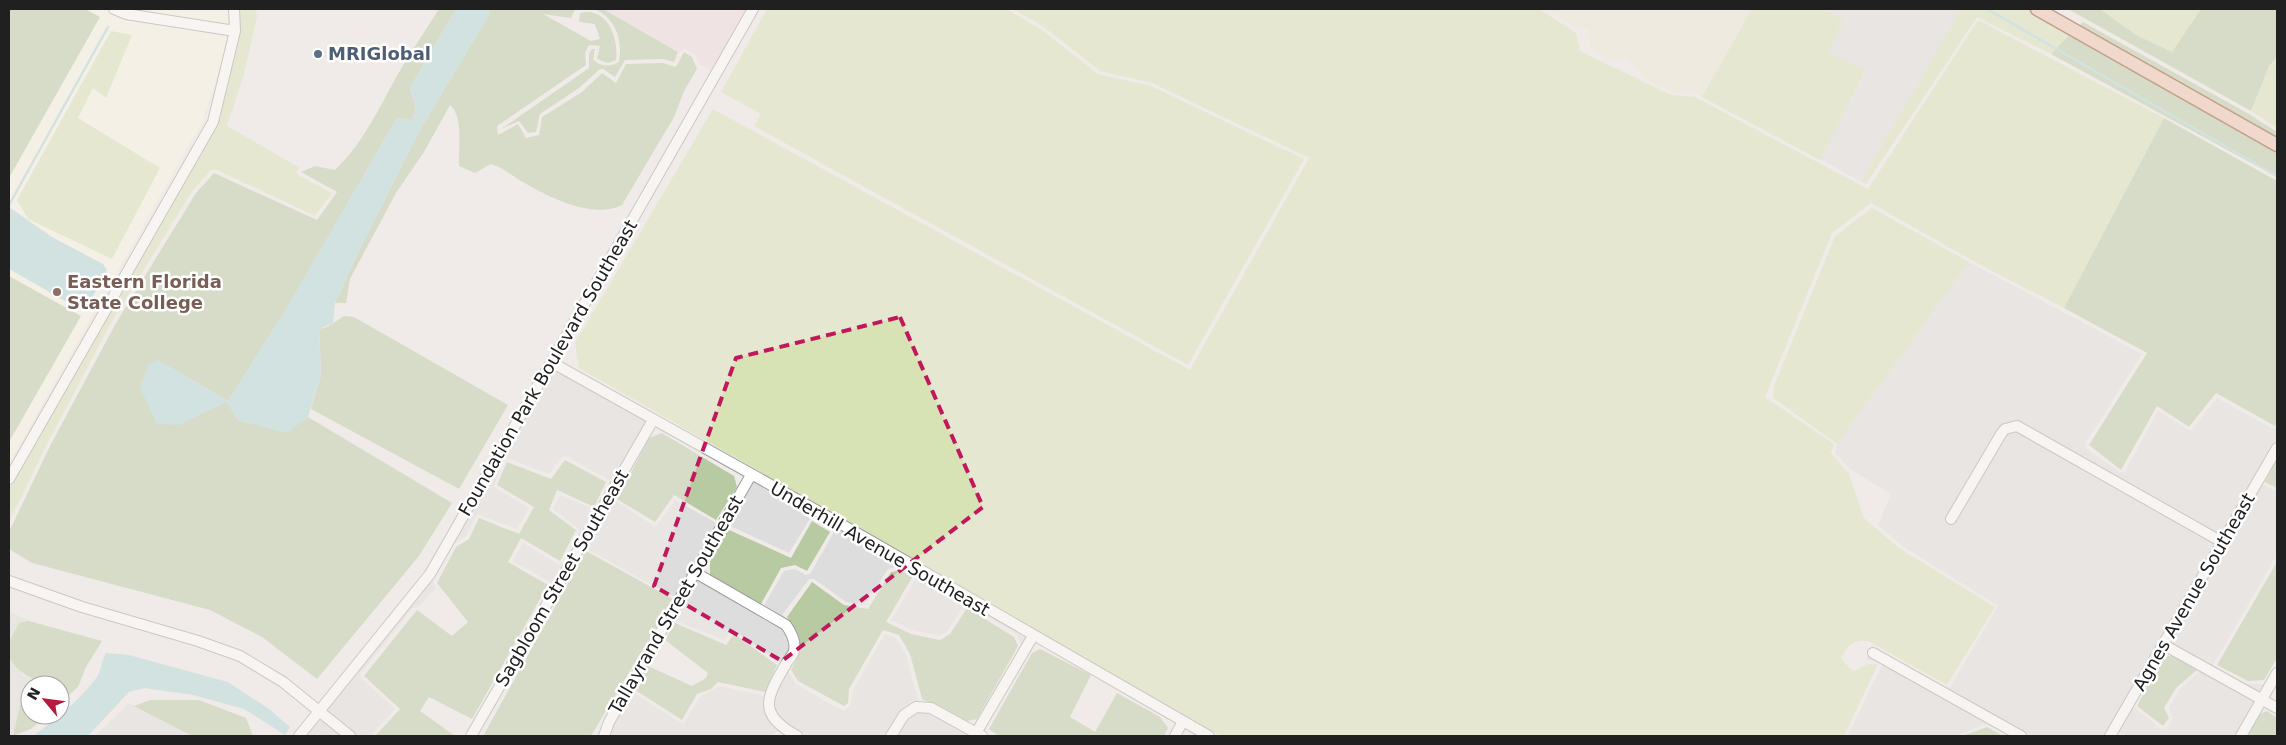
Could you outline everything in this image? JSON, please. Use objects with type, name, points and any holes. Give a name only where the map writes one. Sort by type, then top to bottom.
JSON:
[{"type":"main road","points":[[2037,9],[2277,146]]},
{"type":"street","points":[[114,9],[126,14],[235,31]]},
{"type":"street","points":[[9,478],[212,122],[235,31],[234,9]]},
{"type":"street","name":"Foundation Park Boulevard Southeast","points":[[299,736],[430,574],[753,9]]},
{"type":"street","name":"Underhill Avenue Southeast","points":[[551,362],[864,537],[1209,736]]},
{"type":"street","name":"Sagbloom Street Southeast","points":[[471,736],[653,420]]},
{"type":"street","points":[[1951,519],[2001,434],[2012,426],[2022,427],[2222,542]]},
{"type":"street","name":"Agnes Avenue Southeast","points":[[2110,736],[2277,448]]},
{"type":"street","name":"Tallayrand Street Southeast","points":[[604,736],[609,722],[751,475]]},
{"type":"street","points":[[696,573],[790,630],[794,651],[770,691],[768,706],[773,718],[785,729],[797,736]]},
{"type":"street","points":[[9,581],[82,607],[198,641],[240,656],[283,682],[350,736]]},
{"type":"street","points":[[891,736],[904,715],[916,707],[931,708],[979,735],[1033,636]]},
{"type":"street","points":[[2164,645],[2277,708]]},
{"type":"street","points":[[1873,653],[2021,736]]},
{"type":"street","points":[[2241,736],[2277,673]]},
{"type":"street","points":[[1175,736],[1183,721]]},
{"type":"highlighted area","points":[[900,317],[983,507],[782,661],[654,586],[736,358]]},
{"type":"shaded area","name":"Eastern Florida State College","points":[[9,9],[230,9],[224,53],[203,120],[9,463]]},
{"type":"shaded area","points":[[603,9],[748,9],[712,71],[699,64],[695,55],[686,49],[678,52]]},
{"type":"shaded area","points":[[1545,9],[1752,9],[1702,97],[1694,93],[1672,92],[1647,80],[1628,60],[1615,58],[1608,60],[1591,49],[1587,28],[1577,29]]},
{"type":"shaded area","points":[[1820,9],[1961,9],[1861,182],[1820,159],[1865,72],[1828,53],[1843,20]]},
{"type":"shaded area","points":[[1969,262],[2142,354],[2085,444],[2086,448],[2119,472],[2125,472],[2158,411],[2191,431],[2217,398],[2273,429],[2277,429],[2277,439],[2220,536],[2024,424],[2014,421],[2007,422],[1997,431],[1945,520],[1954,524],[2005,436],[2017,430],[2216,543],[2105,736],[2029,736],[1946,688],[1950,687],[1998,606],[1901,545],[1878,525],[1891,494],[1850,469],[1835,453],[1837,444]]},
{"type":"shaded area","points":[[553,368],[647,421],[605,493],[610,483],[609,480],[566,456],[562,457],[549,474],[508,458],[504,459],[494,487],[529,508],[517,529],[477,514],[466,536],[452,545],[433,582],[436,588],[418,607],[413,608],[361,673],[361,678],[395,709],[373,733],[373,736],[357,736],[325,711],[434,576]]},
{"type":"shaded area","points":[[753,481],[913,571],[898,567],[888,569],[865,605],[846,602],[814,579],[809,579],[783,614],[784,619],[763,607],[784,571],[795,569],[806,575],[810,574],[834,532],[811,517],[789,553],[728,525]]},
{"type":"shaded area","points":[[2262,484],[2277,492],[2277,555],[2213,665],[2247,684],[2265,684],[2260,694],[2171,644]]},
{"type":"shaded area","points":[[560,495],[596,510],[552,586],[550,582],[513,561],[523,543],[558,564],[564,563],[580,530],[553,509]]},
{"type":"shaded area","points":[[613,499],[654,526],[658,524],[675,500],[718,524],[676,598],[585,548]]},
{"type":"shaded area","points":[[917,573],[1027,637],[1022,646],[1016,634],[968,604],[963,606],[947,632],[940,636],[912,630],[891,620],[917,577]]},
{"type":"shaded area","points":[[698,579],[783,628],[788,636],[790,649],[781,664],[735,631],[731,631],[724,640],[674,620]]},
{"type":"shaded area","points":[[9,611],[29,621],[19,623],[9,645]]},
{"type":"shaded area","points":[[885,634],[896,638],[906,655],[918,700],[921,703],[911,702],[901,711],[886,736],[806,736],[787,726],[777,716],[773,706],[774,693],[788,671],[796,684],[837,708],[845,710],[851,705],[853,690]]},
{"type":"shaded area","points":[[1869,655],[2013,736],[1988,723],[1956,736],[1848,735],[1882,665],[1879,661],[1866,660]]},
{"type":"shaded area","points":[[9,656],[23,675],[20,675],[20,705],[13,736],[9,736]]},
{"type":"shaded area","points":[[2201,670],[2256,701],[2236,736],[2127,736],[2118,732],[2133,707],[2161,729],[2166,729],[2173,719],[2169,708],[2179,690]]},
{"type":"shaded area","points":[[719,686],[765,696],[764,707],[769,719],[789,736],[777,731],[771,736],[609,736],[613,724],[632,692],[683,724],[700,697]]},
{"type":"shaded area","points":[[129,703],[192,736],[95,736]]},
{"type":"shaded area","points":[[917,711],[930,713],[974,736],[897,736],[907,718]]},
{"type":"shaded area","points":[[319,717],[343,736],[305,736]]},
{"type":"green space","points":[[9,9],[85,9],[100,17],[9,178]]},
{"type":"green space","points":[[239,9],[256,9],[257,17],[244,74],[227,126],[300,168],[297,170],[298,175],[332,193],[315,216],[215,169],[211,170],[193,190],[112,321],[47,444],[9,522],[9,488],[217,123]]},
{"type":"green space","points":[[439,9],[456,9],[410,88],[416,107],[412,120],[397,118],[287,308],[228,401],[158,360],[227,402],[238,420],[286,432],[308,417],[452,503],[419,556],[317,679],[262,637],[210,610],[32,563],[9,549],[9,532],[50,446],[116,323],[196,193],[214,173],[317,220],[337,192],[301,172],[315,166],[335,170],[345,159],[363,136],[403,65]]},
{"type":"green space","points":[[488,9],[575,9],[571,18],[543,14],[591,41],[600,39],[595,24],[579,22],[580,13],[589,12],[597,14],[609,26],[613,34],[616,51],[616,60],[608,63],[597,59],[600,46],[589,45],[585,53],[586,65],[497,126],[498,135],[518,124],[526,138],[539,135],[542,117],[582,92],[602,73],[616,83],[626,64],[663,63],[676,67],[684,52],[692,57],[697,69],[684,91],[674,117],[622,205],[610,209],[583,208],[556,199],[491,164],[475,173],[459,166],[459,125],[454,110],[450,105],[424,152],[396,193],[350,279],[346,303],[335,303],[362,244],[422,126],[490,13]]},
{"type":"green space","points":[[594,9],[603,9],[678,52],[674,62],[663,59],[625,60],[615,77],[600,69],[579,88],[540,114],[536,132],[528,133],[519,121],[501,129],[589,68],[589,54],[592,49],[595,49],[593,59],[598,64],[609,65],[619,62],[619,38],[613,24],[602,13]]},
{"type":"green space","points":[[767,9],[1006,9],[1042,30],[1098,74],[1151,86],[1304,159],[1188,365],[754,126],[761,114],[721,92]]},
{"type":"green space","points":[[1013,9],[1539,9],[1576,33],[1580,51],[1671,95],[1695,97],[1868,189],[1978,20],[2164,118],[2064,308],[1984,267],[1871,203],[1832,233],[1765,397],[1834,444],[1831,453],[1849,474],[1864,518],[1899,548],[1995,607],[1947,685],[1868,641],[1858,641],[1846,650],[1841,658],[1853,672],[1868,664],[1878,664],[1844,736],[1221,736],[579,368],[575,343],[713,109],[1190,370],[1309,158],[1152,83],[1100,71],[1044,27]]},
{"type":"green space","points":[[1752,9],[1820,9],[1843,20],[1828,53],[1865,71],[1820,160],[1702,97]]},
{"type":"green space","points":[[1961,9],[2028,9],[2071,33],[2051,54],[1977,17],[1866,184],[1861,182]]},
{"type":"green space","points":[[2068,9],[2100,9],[2136,35],[2172,52],[2201,9],[2277,9],[2277,57],[2269,66],[2251,111]]},
{"type":"green space","points":[[2100,9],[2201,9],[2172,52],[2136,35]]},
{"type":"green space","points":[[2083,22],[2249,114],[2277,132],[2277,141],[2078,27]]},
{"type":"green space","points":[[111,31],[132,35],[106,98],[93,88],[78,118],[160,168],[112,259],[28,219],[17,200]]},
{"type":"green space","points":[[2071,33],[2277,150],[2277,177],[2051,54]]},
{"type":"green space","points":[[2277,57],[2277,128],[2251,111],[2269,66]]},
{"type":"green space","points":[[2164,118],[2277,181],[2277,422],[2275,426],[2216,393],[2189,427],[2157,406],[2121,470],[2089,445],[2147,353],[2064,308]]},
{"type":"green space","points":[[1872,208],[1969,262],[1837,444],[1773,398],[1774,386],[1835,236]]},
{"type":"green space","points":[[9,276],[81,316],[9,442]]},
{"type":"green space","points":[[344,316],[354,317],[508,405],[459,489],[311,409],[321,375],[319,329],[327,327]]},
{"type":"green space","points":[[662,433],[734,476],[737,487],[716,520],[674,495],[655,522],[617,499],[649,438]]},
{"type":"green space","points":[[2277,457],[2277,488],[2265,482]]},
{"type":"green space","points":[[565,460],[606,482],[594,507],[557,490],[549,510],[576,530],[560,561],[521,538],[508,562],[548,585],[472,719],[429,697],[420,711],[455,736],[376,735],[400,709],[364,676],[417,610],[452,636],[468,622],[437,583],[456,547],[469,539],[479,518],[519,534],[534,507],[497,485],[507,462],[551,479]]},
{"type":"green space","points":[[812,521],[830,532],[807,571],[795,565],[781,568],[761,604],[710,575],[710,562],[727,529],[791,558]]},
{"type":"green space","points":[[586,551],[673,599],[591,736],[483,736]]},
{"type":"green space","points":[[2277,562],[2277,658],[2264,680],[2248,681],[2217,665]]},
{"type":"green space","points":[[898,571],[914,574],[886,622],[911,634],[940,640],[950,634],[967,608],[1014,637],[1018,646],[977,719],[967,721],[922,699],[910,654],[899,635],[883,630],[849,689],[848,703],[844,706],[798,681],[791,670],[800,648],[800,643],[796,631],[787,617],[812,582],[844,605],[868,609],[891,572]]},
{"type":"green space","points":[[29,621],[102,641],[86,667],[78,687],[70,694],[70,675],[26,675],[13,663],[10,658],[9,645],[19,623]]},
{"type":"green space","points":[[675,623],[726,645],[734,634],[777,665],[765,692],[718,682],[711,689],[697,694],[682,720],[635,690],[648,666],[692,686],[706,678],[708,673],[665,640]]},
{"type":"green space","points":[[1040,649],[1091,675],[1070,717],[1095,732],[1117,693],[1160,717],[1168,728],[1164,736],[999,736],[989,729],[1032,653]]},
{"type":"green space","points":[[2168,656],[2174,656],[2197,670],[2176,688],[2164,708],[2169,718],[2163,726],[2137,706],[2158,665]]},
{"type":"green space","points":[[150,700],[199,700],[246,718],[253,736],[192,736],[134,706]]},
{"type":"green space","points":[[20,705],[20,725],[36,725],[31,729],[13,736]]},
{"type":"green space","points":[[2267,711],[2277,718],[2277,736],[2247,736],[2260,714]]},
{"type":"green space","points":[[1987,727],[2003,736],[1963,736],[1965,735]]},
{"type":"water","points":[[456,9],[488,9],[490,13],[422,126],[362,244],[335,303],[333,323],[319,329],[321,375],[308,417],[287,433],[238,420],[227,402],[179,425],[157,424],[140,388],[148,365],[158,360],[228,401],[288,306],[397,118],[412,120],[416,107],[410,88]]},
{"type":"water","points":[[9,207],[52,237],[103,264],[107,270],[86,309],[79,309],[9,269]]},
{"type":"water","points":[[106,653],[129,655],[228,682],[269,709],[290,727],[285,735],[244,709],[193,695],[144,688],[129,692],[88,736],[33,736],[48,725],[70,725],[70,705],[96,678]]},
{"type":"waterway","points":[[1987,9],[2277,176]]},
{"type":"waterway","points":[[9,205],[108,27]]},
{"type":"place","name":"MRIGlobal","points":[[318,54]]},
{"type":"place","name":"Eastern Florida State College","points":[[57,292]]}]
